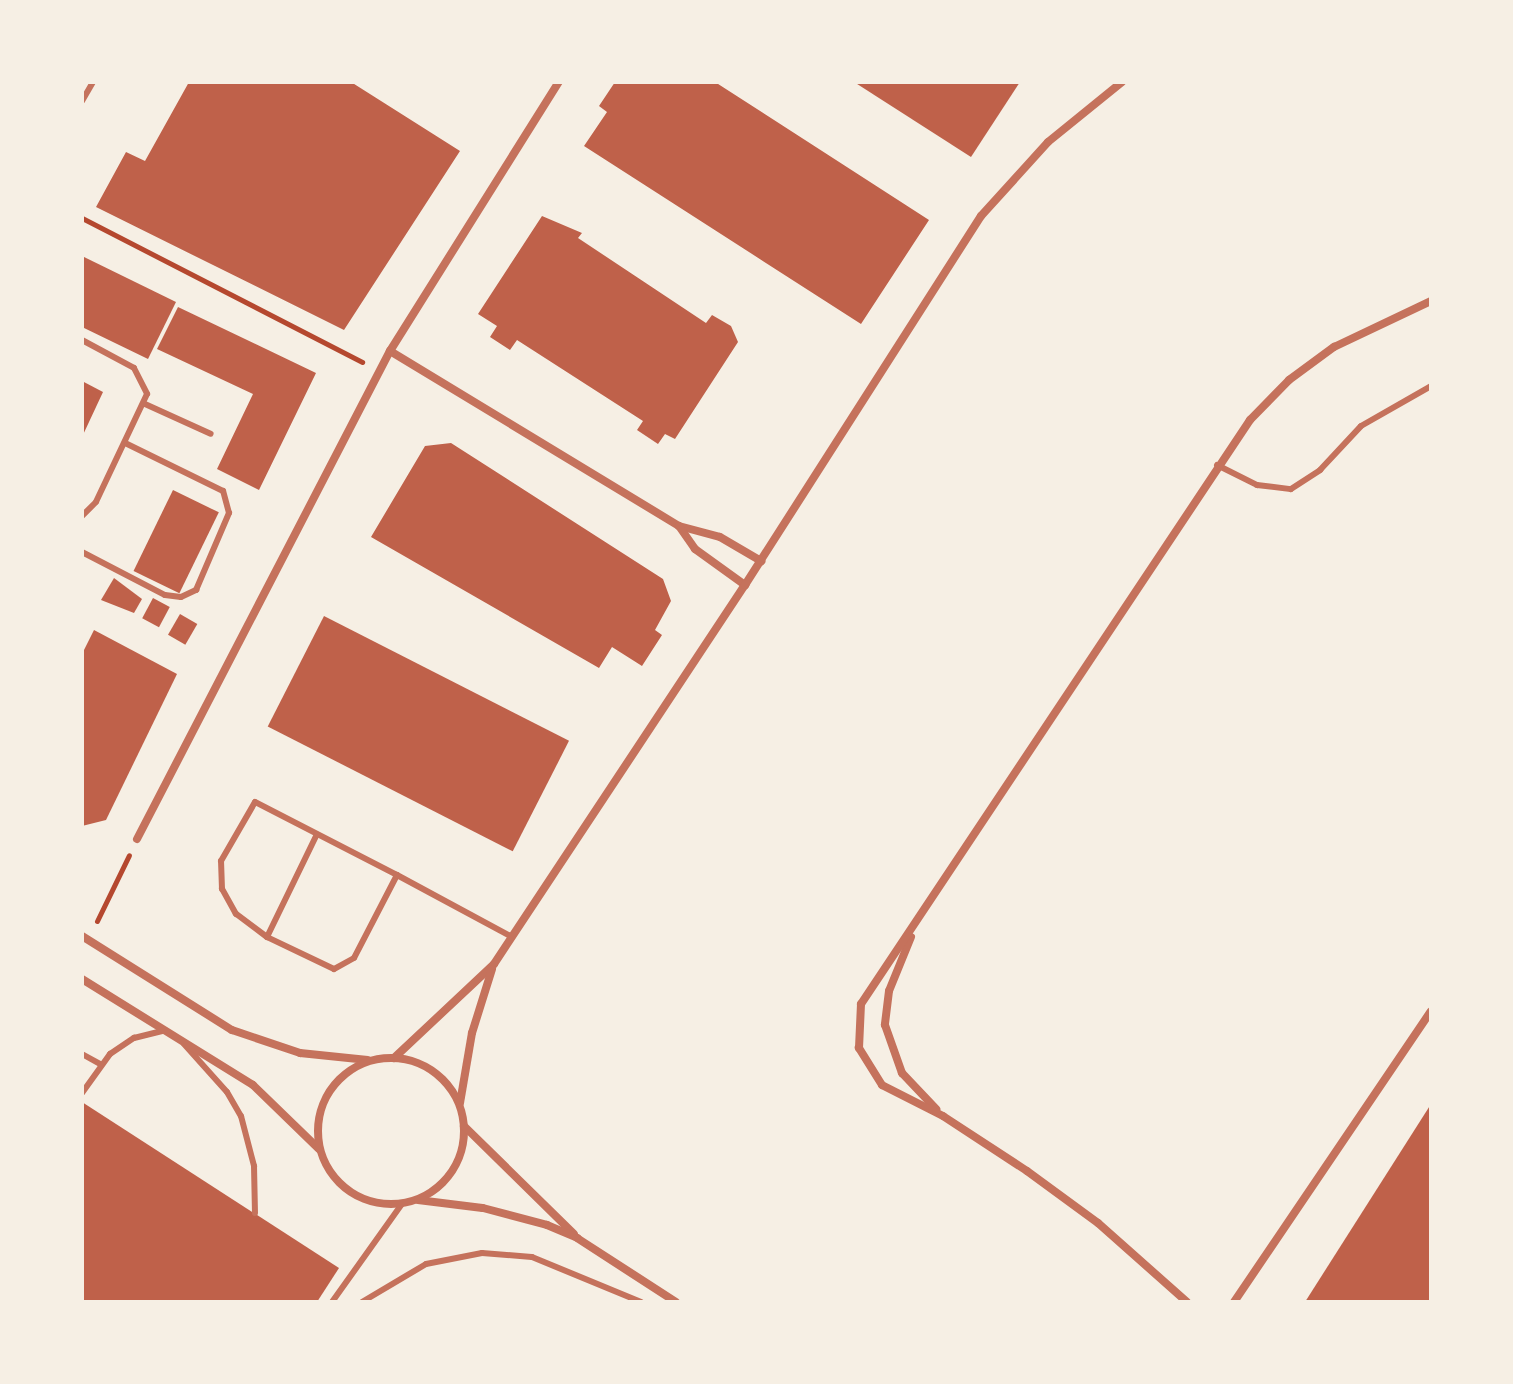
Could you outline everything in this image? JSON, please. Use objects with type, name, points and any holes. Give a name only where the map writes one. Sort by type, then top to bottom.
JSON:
[{"type":"street","points":[[137,839],[390,351],[559,82]]},
{"type":"street","points":[[394,1058],[494,964],[761,561],[981,216],[1048,142],[1122,82]]},
{"type":"street","points":[[1187,1302],[1098,1223],[943,1116],[882,1085],[859,1048],[861,1004],[1217,465],[1250,420],[1289,380],[1334,347],[1431,301]]},
{"type":"street","points":[[390,351],[679,526],[720,537],[761,561]]},
{"type":"street","points":[[679,526],[695,549],[745,585]]},
{"type":"street","points":[[916,925],[889,991],[885,1025],[902,1073],[943,1116]]},
{"type":"street","points":[[85,938],[232,1030],[300,1053],[372,1060],[394,1058],[434,1072],[460,1105]]},
{"type":"street","points":[[82,979],[253,1085],[319,1149],[330,1174],[350,1192],[375,1203],[402,1204],[434,1191],[458,1162],[464,1126],[460,1105],[472,1033],[494,964]]},
{"type":"street","points":[[1234,1302],[1431,1011]]},
{"type":"street","points":[[319,1149],[322,1104],[351,1070],[372,1060]]},
{"type":"street","points":[[464,1126],[577,1238],[676,1302]]},
{"type":"street","points":[[417,1200],[494,1210],[577,1238]]},
{"type":"lane","points":[[82,101],[93,82]]},
{"type":"lane","points":[[82,340],[141,375],[145,404],[96,502],[82,516]]},
{"type":"lane","points":[[1217,465],[1257,485],[1291,489],[1313,476],[1361,426],[1431,386]]},
{"type":"lane","points":[[145,404],[211,434]]},
{"type":"lane","points":[[82,552],[165,595],[181,597],[196,590],[229,513],[223,491],[125,443]]},
{"type":"lane","points":[[397,875],[354,958],[334,969],[267,937],[236,914],[222,889],[221,861],[255,802],[397,875],[512,937]]},
{"type":"lane","points":[[267,937],[317,834]]},
{"type":"lane","points":[[82,1093],[100,1064],[134,1038],[163,1031]]},
{"type":"lane","points":[[178,1039],[227,1092],[241,1116],[254,1166],[255,1213]]},
{"type":"lane","points":[[82,1054],[100,1064]]},
{"type":"lane","points":[[332,1302],[402,1204]]},
{"type":"lane","points":[[362,1302],[426,1264],[482,1253],[532,1257],[641,1302]]},
{"type":"path","points":[[82,218],[380,371]]},
{"type":"path","points":[[85,938],[137,839]]},
{"type":"building","points":[[189,82],[351,82],[460,151],[344,330],[96,207],[126,152],[145,161]]},
{"type":"building","points":[[615,82],[715,82],[929,220],[861,324],[584,146],[607,112],[599,106]]},
{"type":"building","points":[[854,82],[1020,82],[971,157]]},
{"type":"building","points":[[542,216],[582,233],[578,238],[706,323],[712,315],[731,326],[738,342],[675,439],[665,434],[658,444],[637,430],[643,421],[517,340],[510,350],[490,337],[497,326],[478,314]]},
{"type":"building","points":[[82,256],[176,302],[148,359],[82,327]]},
{"type":"building","points":[[178,307],[316,373],[259,490],[217,469],[253,394],[157,349]]},
{"type":"building","points":[[82,381],[103,392],[82,437]]},
{"type":"building","points":[[451,443],[663,579],[671,601],[655,630],[662,635],[642,666],[612,647],[599,668],[371,537],[425,446]]},
{"type":"building","points":[[173,490],[219,512],[179,593],[134,571]]},
{"type":"building","points":[[114,578],[142,599],[134,613],[101,600]]},
{"type":"building","points":[[153,598],[170,607],[159,627],[142,618]]},
{"type":"building","points":[[180,614],[197,624],[185,645],[168,635]]},
{"type":"building","points":[[324,616],[569,741],[513,851],[268,726]]},
{"type":"building","points":[[94,630],[177,674],[106,820],[82,826],[82,654]]},
{"type":"building","points":[[82,1102],[339,1268],[317,1302],[82,1302]]},
{"type":"building","points":[[1431,1104],[1431,1302],[1305,1302]]}]
